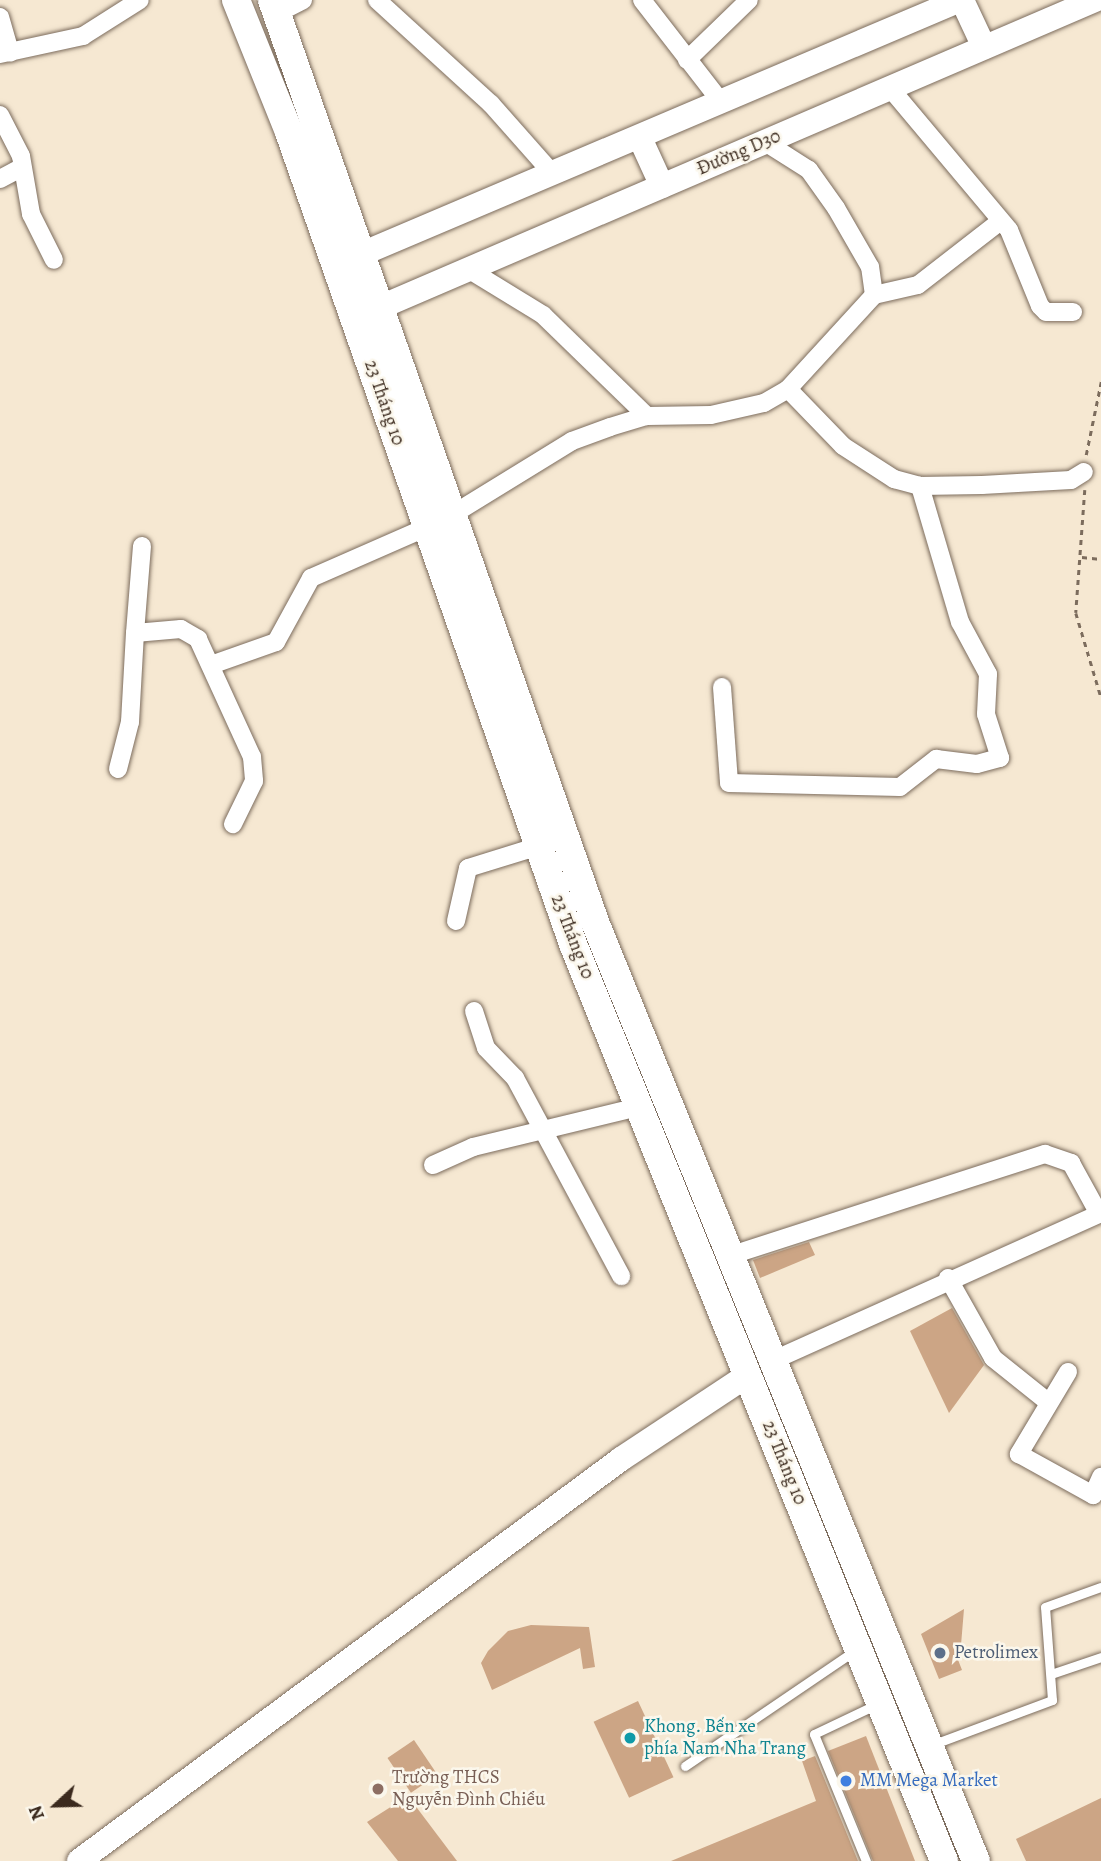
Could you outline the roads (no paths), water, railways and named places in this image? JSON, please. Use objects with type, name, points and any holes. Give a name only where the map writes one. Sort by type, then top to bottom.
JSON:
[{"type":"main road","name":"23 Tháng 10","points":[[236,0],[354,318],[539,846],[638,1107],[944,1861]]},
{"type":"main road","name":"23 Tháng 10","points":[[275,7],[383,306],[584,890],[976,1861]]},
{"type":"main road","points":[[335,265],[364,253]]},
{"type":"main road","points":[[354,318],[383,306]]},
{"type":"main road","points":[[427,527],[455,513]]},
{"type":"main road","points":[[748,1374],[774,1360]]},
{"type":"main road","points":[[859,1649],[885,1638]]},
{"type":"street","points":[[0,17],[5,54],[83,36],[140,0]]},
{"type":"street","points":[[275,7],[303,0]]},
{"type":"street","points":[[377,0],[491,104],[553,174]]},
{"type":"street","points":[[642,0],[722,103]]},
{"type":"street","points":[[687,60],[749,0]]},
{"type":"street","points":[[364,253],[961,0],[984,47]]},
{"type":"street","name":"Đường D30","points":[[383,306],[1095,0]]},
{"type":"street","points":[[891,88],[998,223],[1009,230],[1040,306],[1046,312],[1073,312]]},
{"type":"street","points":[[0,115],[21,168],[31,214],[54,260]]},
{"type":"street","points":[[640,138],[662,186]]},
{"type":"street","points":[[765,142],[808,170],[836,208],[870,267],[874,295]]},
{"type":"street","points":[[0,179],[21,168]]},
{"type":"street","points":[[455,513],[572,442],[647,416],[733,411],[788,390],[874,295],[918,285],[998,223]]},
{"type":"street","points":[[468,269],[543,315],[647,416]]},
{"type":"street","points":[[788,390],[870,467],[920,486],[1053,482],[1084,472]]},
{"type":"street","points":[[722,687],[729,783],[900,788],[936,759],[977,764],[1000,758],[986,714],[988,674],[960,622],[920,486]]},
{"type":"street","points":[[211,665],[276,642],[311,578],[427,527]]},
{"type":"street","points":[[118,769],[132,711],[142,546]]},
{"type":"street","points":[[135,633],[191,632],[211,665],[256,770],[233,824]]},
{"type":"street","points":[[456,920],[468,868],[539,846]]},
{"type":"street","points":[[474,1011],[486,1048],[515,1078],[621,1276]]},
{"type":"street","points":[[433,1165],[473,1147],[545,1133],[638,1107]]},
{"type":"street","points":[[732,1255],[1045,1154],[1072,1163],[1100,1213],[948,1278],[774,1360]]},
{"type":"street","points":[[948,1278],[993,1357],[1048,1402]]},
{"type":"street","points":[[1068,1372],[1019,1454],[1093,1494],[1101,1477]]},
{"type":"street","points":[[79,1861],[621,1459],[748,1374]]},
{"type":"lane","points":[[929,1746],[1052,1700],[1045,1606],[1101,1587]]},
{"type":"lane","points":[[685,1766],[859,1649]]},
{"type":"lane","points":[[1051,1674],[1101,1657]]},
{"type":"lane","points":[[866,1861],[814,1734],[880,1702]]},
{"type":"place","name":"Petrolimex","points":[[940,1653]]},
{"type":"place","name":"Khong. Bến xe phía Nam Nha Trang","points":[[630,1738]]},
{"type":"place","name":"MM Mega Market","points":[[846,1781]]},
{"type":"place","name":"Trường THCS Nguyễn Đình Chiểu","points":[[378,1789]]}]
